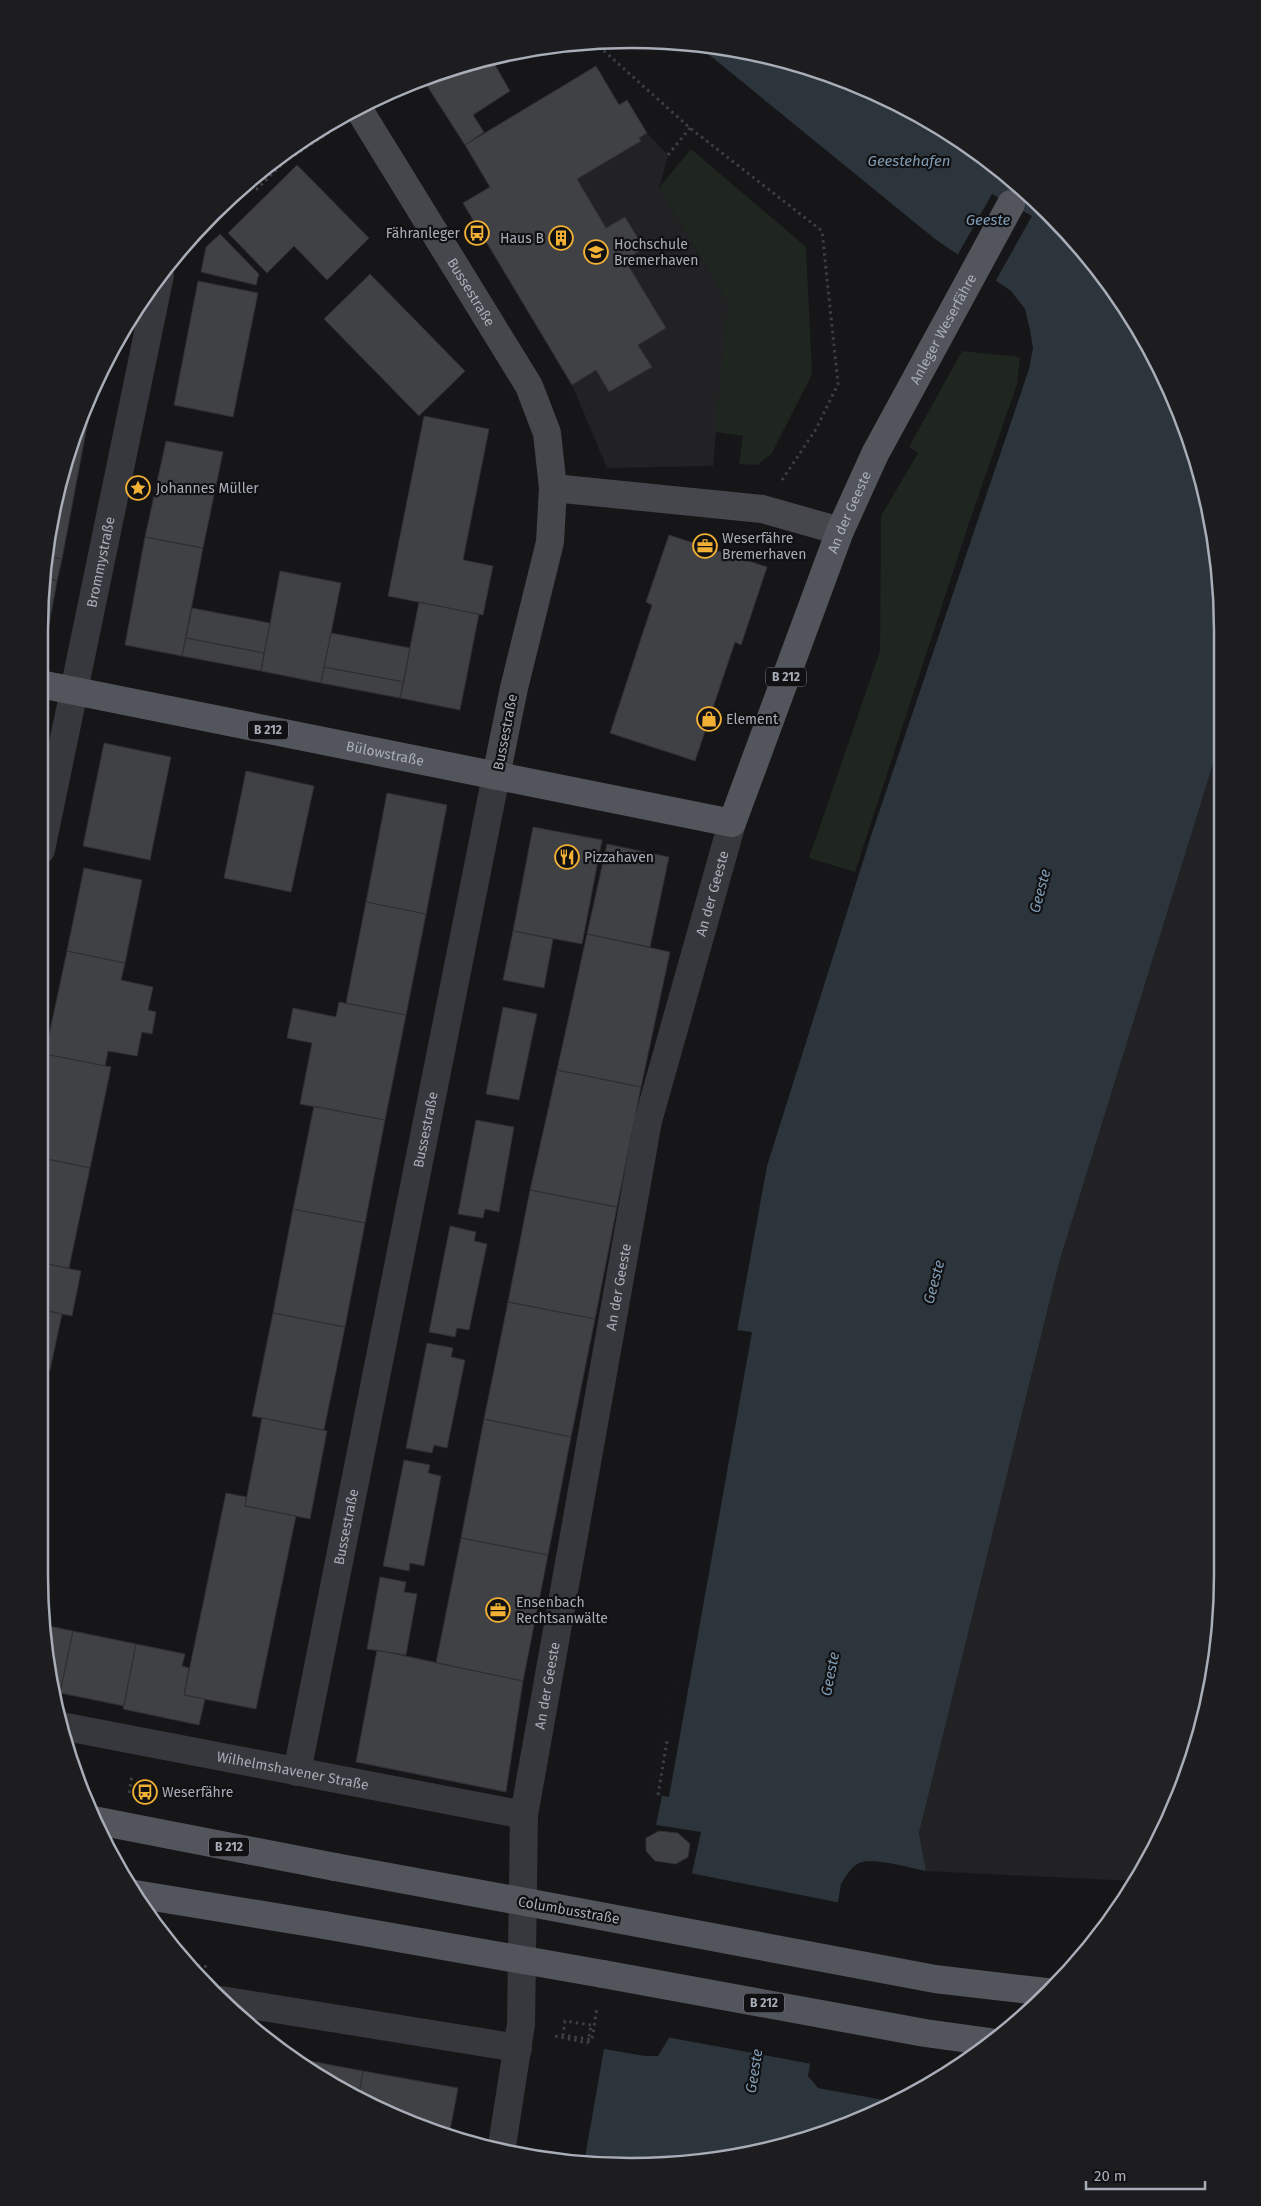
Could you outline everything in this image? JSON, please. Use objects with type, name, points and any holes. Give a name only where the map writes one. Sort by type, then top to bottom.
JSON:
[{"type":"main road","name":"Anleger Weserfähre","points":[[875,454],[1011,204]]},
{"type":"main road","name":"An der Geeste","points":[[732,823],[840,531],[875,454]]},
{"type":"main road","name":"Bülowstraße","points":[[48,685],[732,823]]},
{"type":"main road","name":"Columbusstraße","points":[[103,1822],[935,1979],[1040,1991]]},
{"type":"main road","name":"B 212","points":[[144,1895],[324,1925],[925,2033],[981,2041]]},
{"type":"street","name":"Bussestraße","points":[[297,1772],[514,688],[550,542],[553,488],[547,433],[529,386],[362,114]]},
{"type":"street","name":"Brommystraße","points":[[48,816],[156,292]]},
{"type":"street","points":[[553,488],[762,509],[840,531]]},
{"type":"street","name":"An der Geeste","points":[[502,2144],[521,2024],[524,1815],[648,1121],[732,823]]},
{"type":"street","name":"Wilhelmshavener Straße","points":[[67,1727],[524,1815]]},
{"type":"street","points":[[246,2013],[518,2048]]},
{"type":"path","points":[[602,49],[690,128],[822,231],[838,384],[816,429],[762,509]]},
{"type":"path","points":[[668,155],[690,128]]},
{"type":"path","points":[[251,188],[257,189],[283,163]]},
{"type":"path","points":[[658,1795],[667,1742]]},
{"type":"path","points":[[565,2021],[591,2026],[590,2041],[563,2035],[565,2021]]},
{"type":"path","points":[[557,2036],[590,2041]]},
{"type":"shaded area","name":"Hochschule Bremerhaven","points":[[596,66],[619,105],[627,100],[647,133],[668,155],[659,188],[728,302],[713,466],[607,468],[572,385],[463,203],[490,186],[465,145]]},
{"type":"shaded area","points":[[691,149],[806,247],[812,374],[772,453],[757,465],[739,464],[743,436],[715,432],[728,302],[659,188]]},
{"type":"shaded area","points":[[962,351],[1020,357],[1017,384],[969,523],[855,872],[809,858],[880,651],[881,516],[918,453],[909,447]]},
{"type":"shaded area","points":[[1214,761],[1214,1576],[1209,1652],[1194,1726],[1183,1763],[1169,1799],[1153,1833],[1126,1881],[926,1871],[919,1833],[1059,1263]]},
{"type":"water","points":[[705,52],[781,67],[818,78],[854,92],[922,126],[985,168],[1015,192],[1069,246],[1093,276],[1135,339],[1153,373],[1183,443],[1194,480],[1209,554],[1212,592],[1214,630],[1214,761],[1059,1263],[919,1833],[926,1871],[865,1861],[853,1867],[841,1884],[808,2076],[818,2088],[884,2100],[818,2128],[781,2139],[707,2154],[630,2158],[585,2156],[604,2049],[645,2056],[658,2056],[669,2038],[692,1873],[701,1832],[656,1825],[662,1796],[653,1794],[767,1166],[871,836],[1029,369],[1033,348],[1025,309],[1011,291],[935,239]]},
{"type":"pier","points":[[992,194],[1032,216],[995,282],[957,256]]},
{"type":"pier","points":[[736,1330],[752,1332],[669,1797],[653,1794]]},
{"type":"pier","points":[[690,1873],[841,1903],[812,2064],[666,2037]]},
{"type":"building","points":[[494,64],[510,91],[473,115],[484,132],[465,145],[426,85]]},
{"type":"building","name":"Haus B","points":[[596,66],[619,105],[627,100],[647,133],[639,138],[641,141],[577,179],[606,228],[625,217],[644,248],[625,260],[666,328],[638,345],[652,367],[609,392],[596,370],[572,385],[463,203],[490,187],[465,145]]},
{"type":"building","points":[[297,165],[369,238],[327,280],[294,246],[267,273],[228,233]]},
{"type":"building","points":[[220,234],[259,274],[256,285],[201,272],[206,247]]},
{"type":"building","points":[[370,274],[465,371],[419,416],[324,319]]},
{"type":"building","points":[[198,281],[258,293],[233,417],[174,405]]},
{"type":"building","points":[[424,416],[489,429],[463,560],[493,566],[483,615],[388,596]]},
{"type":"building","points":[[88,421],[62,559],[52,557],[52,554],[67,480],[78,443]]},
{"type":"building","points":[[166,441],[223,452],[203,548],[145,537]]},
{"type":"building","points":[[669,535],[767,567],[741,645],[735,642],[695,761],[610,733],[652,605],[646,602]]},
{"type":"building","points":[[145,537],[203,548],[182,656],[125,645]]},
{"type":"building","points":[[52,557],[62,559],[57,581],[50,579]]},
{"type":"building","points":[[280,571],[341,583],[321,683],[261,671]]},
{"type":"building","points":[[50,579],[57,581],[48,630]]},
{"type":"building","points":[[419,602],[479,614],[460,710],[400,698]]},
{"type":"building","points":[[192,608],[270,623],[264,653],[186,638]]},
{"type":"building","points":[[331,633],[410,648],[404,682],[324,667]]},
{"type":"building","points":[[186,638],[264,653],[261,671],[182,656]]},
{"type":"building","points":[[324,667],[404,682],[400,698],[321,683]]},
{"type":"building","points":[[104,743],[171,757],[150,860],[83,846]]},
{"type":"building","points":[[246,771],[314,786],[291,892],[224,878]]},
{"type":"building","points":[[387,793],[447,805],[426,914],[366,902]]},
{"type":"building","points":[[533,827],[602,840],[582,944],[513,931]]},
{"type":"building","points":[[607,844],[669,857],[650,947],[587,934]]},
{"type":"building","points":[[84,868],[142,880],[125,963],[67,951]]},
{"type":"building","points":[[366,902],[426,914],[406,1015],[346,1003]]},
{"type":"building","points":[[513,931],[553,939],[544,988],[503,980]]},
{"type":"building","points":[[587,934],[670,952],[641,1087],[557,1070]]},
{"type":"building","points":[[67,951],[125,963],[121,980],[153,987],[148,1010],[156,1012],[152,1034],[142,1032],[137,1056],[108,1051],[105,1066],[48,1055],[48,1040]]},
{"type":"building","points":[[339,1002],[406,1015],[385,1120],[300,1104],[312,1043],[287,1038],[293,1008],[336,1017]]},
{"type":"building","points":[[503,1007],[537,1014],[519,1100],[486,1094]]},
{"type":"building","points":[[48,1055],[111,1067],[90,1168],[48,1159]]},
{"type":"building","points":[[557,1070],[641,1087],[617,1207],[530,1190]]},
{"type":"building","points":[[314,1106],[385,1120],[365,1223],[293,1209]]},
{"type":"building","points":[[476,1120],[514,1127],[499,1212],[485,1209],[483,1218],[458,1214]]},
{"type":"building","points":[[48,1159],[90,1168],[69,1268],[48,1264]]},
{"type":"building","points":[[530,1190],[617,1207],[595,1319],[508,1302]]},
{"type":"building","points":[[293,1209],[365,1223],[345,1327],[273,1313]]},
{"type":"building","points":[[450,1226],[476,1232],[474,1241],[487,1244],[469,1330],[457,1328],[455,1337],[429,1332]]},
{"type":"building","points":[[48,1264],[81,1271],[72,1316],[48,1311]]},
{"type":"building","points":[[508,1302],[595,1319],[571,1437],[484,1419]]},
{"type":"building","points":[[48,1311],[62,1314],[50,1370],[48,1370]]},
{"type":"building","points":[[273,1313],[345,1327],[324,1430],[252,1416]]},
{"type":"building","points":[[427,1343],[453,1348],[451,1357],[465,1360],[447,1448],[434,1445],[432,1453],[406,1448]]},
{"type":"building","points":[[262,1418],[327,1431],[310,1519],[245,1506]]},
{"type":"building","points":[[484,1419],[571,1437],[548,1555],[461,1538]]},
{"type":"building","points":[[404,1460],[430,1465],[428,1473],[441,1476],[424,1566],[410,1563],[409,1571],[383,1566]]},
{"type":"building","points":[[226,1493],[246,1497],[245,1506],[296,1516],[256,1709],[184,1695]]},
{"type":"building","points":[[461,1538],[548,1555],[523,1681],[436,1663]]},
{"type":"building","points":[[380,1577],[406,1582],[404,1592],[417,1594],[406,1655],[367,1649]]},
{"type":"building","points":[[50,1626],[73,1631],[60,1693],[52,1652]]},
{"type":"building","points":[[73,1631],[136,1644],[124,1706],[60,1693]]},
{"type":"building","points":[[136,1644],[185,1654],[182,1666],[189,1668],[184,1695],[205,1699],[199,1725],[123,1709]]},
{"type":"building","points":[[377,1650],[523,1681],[506,1792],[356,1762]]},
{"type":"building","points":[[659,1831],[678,1833],[690,1844],[688,1857],[676,1864],[655,1861],[646,1851],[646,1838]]},
{"type":"building","points":[[308,2061],[363,2071],[360,2091]]},
{"type":"building","points":[[363,2071],[458,2088],[450,2130],[407,2114],[360,2091]]},
{"type":"place","name":"Fähranleger","points":[[477,233]]},
{"type":"place","name":"Haus B","points":[[561,238]]},
{"type":"place","name":"Hochschule Bremerhaven","points":[[596,252]]},
{"type":"place","name":"Johannes Müller","points":[[138,488]]},
{"type":"place","name":"Weserfähre Bremerhaven","points":[[705,546]]},
{"type":"place","name":"Element","points":[[709,719]]},
{"type":"place","name":"Pizzahaven","points":[[567,857]]},
{"type":"place","name":"Ensenbach Rechtsanwälte","points":[[498,1610]]},
{"type":"place","name":"Weserfähre","points":[[145,1792]]},
{"type":"water label","name":"Geestehafen","points":[[909,161]]},
{"type":"water label","name":"Geeste","points":[[988,220]]},
{"type":"water label","name":"Geeste","points":[[1040,891]]},
{"type":"water label","name":"Geeste","points":[[934,1282]]},
{"type":"water label","name":"Geeste","points":[[830,1674]]},
{"type":"water label","name":"Geeste","points":[[754,2071]]}]
